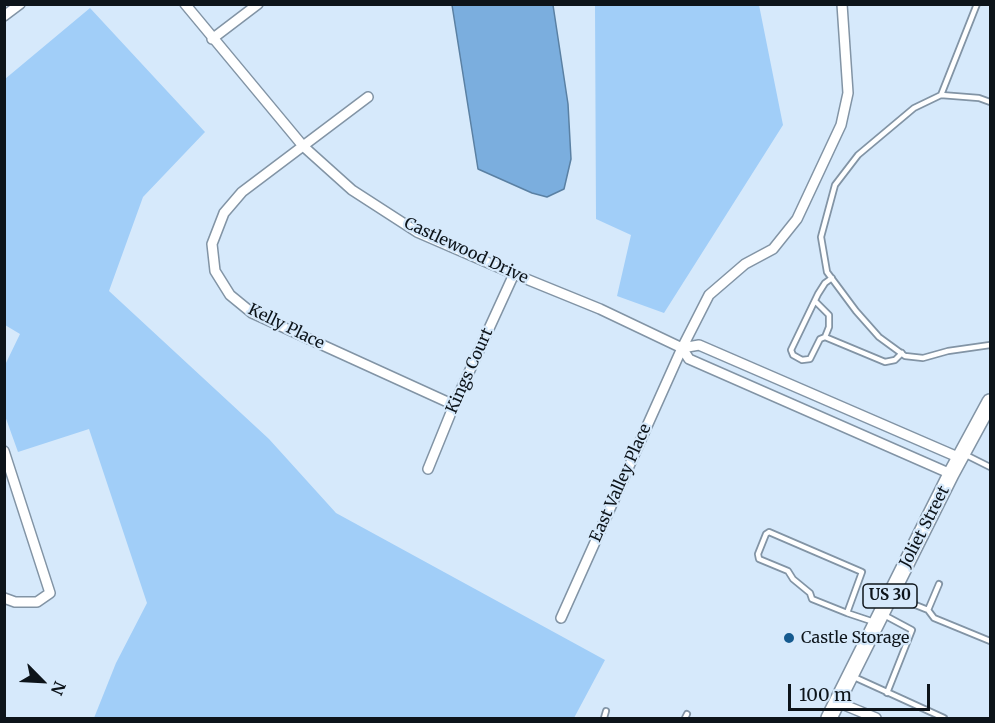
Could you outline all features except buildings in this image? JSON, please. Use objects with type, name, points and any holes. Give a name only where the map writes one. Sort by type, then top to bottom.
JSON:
[{"type":"main road","name":"Joliet Street","points":[[829,718],[951,474],[990,402]]},
{"type":"street","name":"Castlewood Drive","points":[[185,4],[303,146],[352,190],[417,231],[600,309],[682,348],[689,359],[951,474]]},
{"type":"street","points":[[212,39],[258,4]]},
{"type":"street","name":"East Valley Place","points":[[561,618],[682,348],[709,295],[745,264],[773,249],[797,219],[840,125],[848,93],[842,4]]},
{"type":"street","points":[[4,16],[14,6]]},
{"type":"street","name":"Kelly Place","points":[[368,97],[242,192],[224,213],[212,244],[215,271],[230,295],[252,314],[454,405]]},
{"type":"street","name":"Kings Court","points":[[428,469],[454,405],[514,274]]},
{"type":"street","name":"Castlewood Drive","points":[[682,348],[699,345],[961,456]]},
{"type":"street","points":[[4,451],[50,593],[37,602],[15,602],[4,598]]},
{"type":"street","points":[[837,702],[876,718]]},
{"type":"lane","points":[[941,94],[977,4]]},
{"type":"lane","points":[[990,102],[979,98],[941,94],[914,108],[858,155],[836,185],[821,237],[827,272],[879,337],[902,353],[923,358],[948,351],[990,345]]},
{"type":"lane","points":[[815,301],[825,310],[830,320],[825,337],[820,339],[807,361],[793,355],[791,350],[815,301],[825,283],[832,278]]},
{"type":"lane","points":[[825,337],[885,362],[895,360],[902,353]]},
{"type":"lane","points":[[961,456],[990,467]]},
{"type":"lane","points":[[847,613],[862,572],[769,532],[766,534],[758,554],[759,559],[789,571],[793,579],[810,593],[812,598],[847,613],[879,618],[912,630],[887,693]]},
{"type":"lane","points":[[928,610],[939,584]]},
{"type":"lane","points":[[891,595],[928,610],[934,618],[990,641]]},
{"type":"lane","points":[[850,675],[944,718]]},
{"type":"lane","points":[[604,718],[606,711]]},
{"type":"shaded area","points":[[452,5],[553,5],[568,104],[571,159],[564,189],[547,197],[532,193],[478,169]]},
{"type":"shaded area","points":[[595,5],[759,5],[783,125],[664,313],[617,296],[631,235],[596,219]]},
{"type":"shaded area","points":[[90,8],[205,132],[143,197],[109,291],[269,439],[336,513],[605,660],[574,718],[94,718],[116,663],[147,603],[89,429],[18,452],[4,413],[5,365],[20,334],[5,325],[5,79]]},
{"type":"place","name":"Castle Storage","points":[[789,638]]}]
